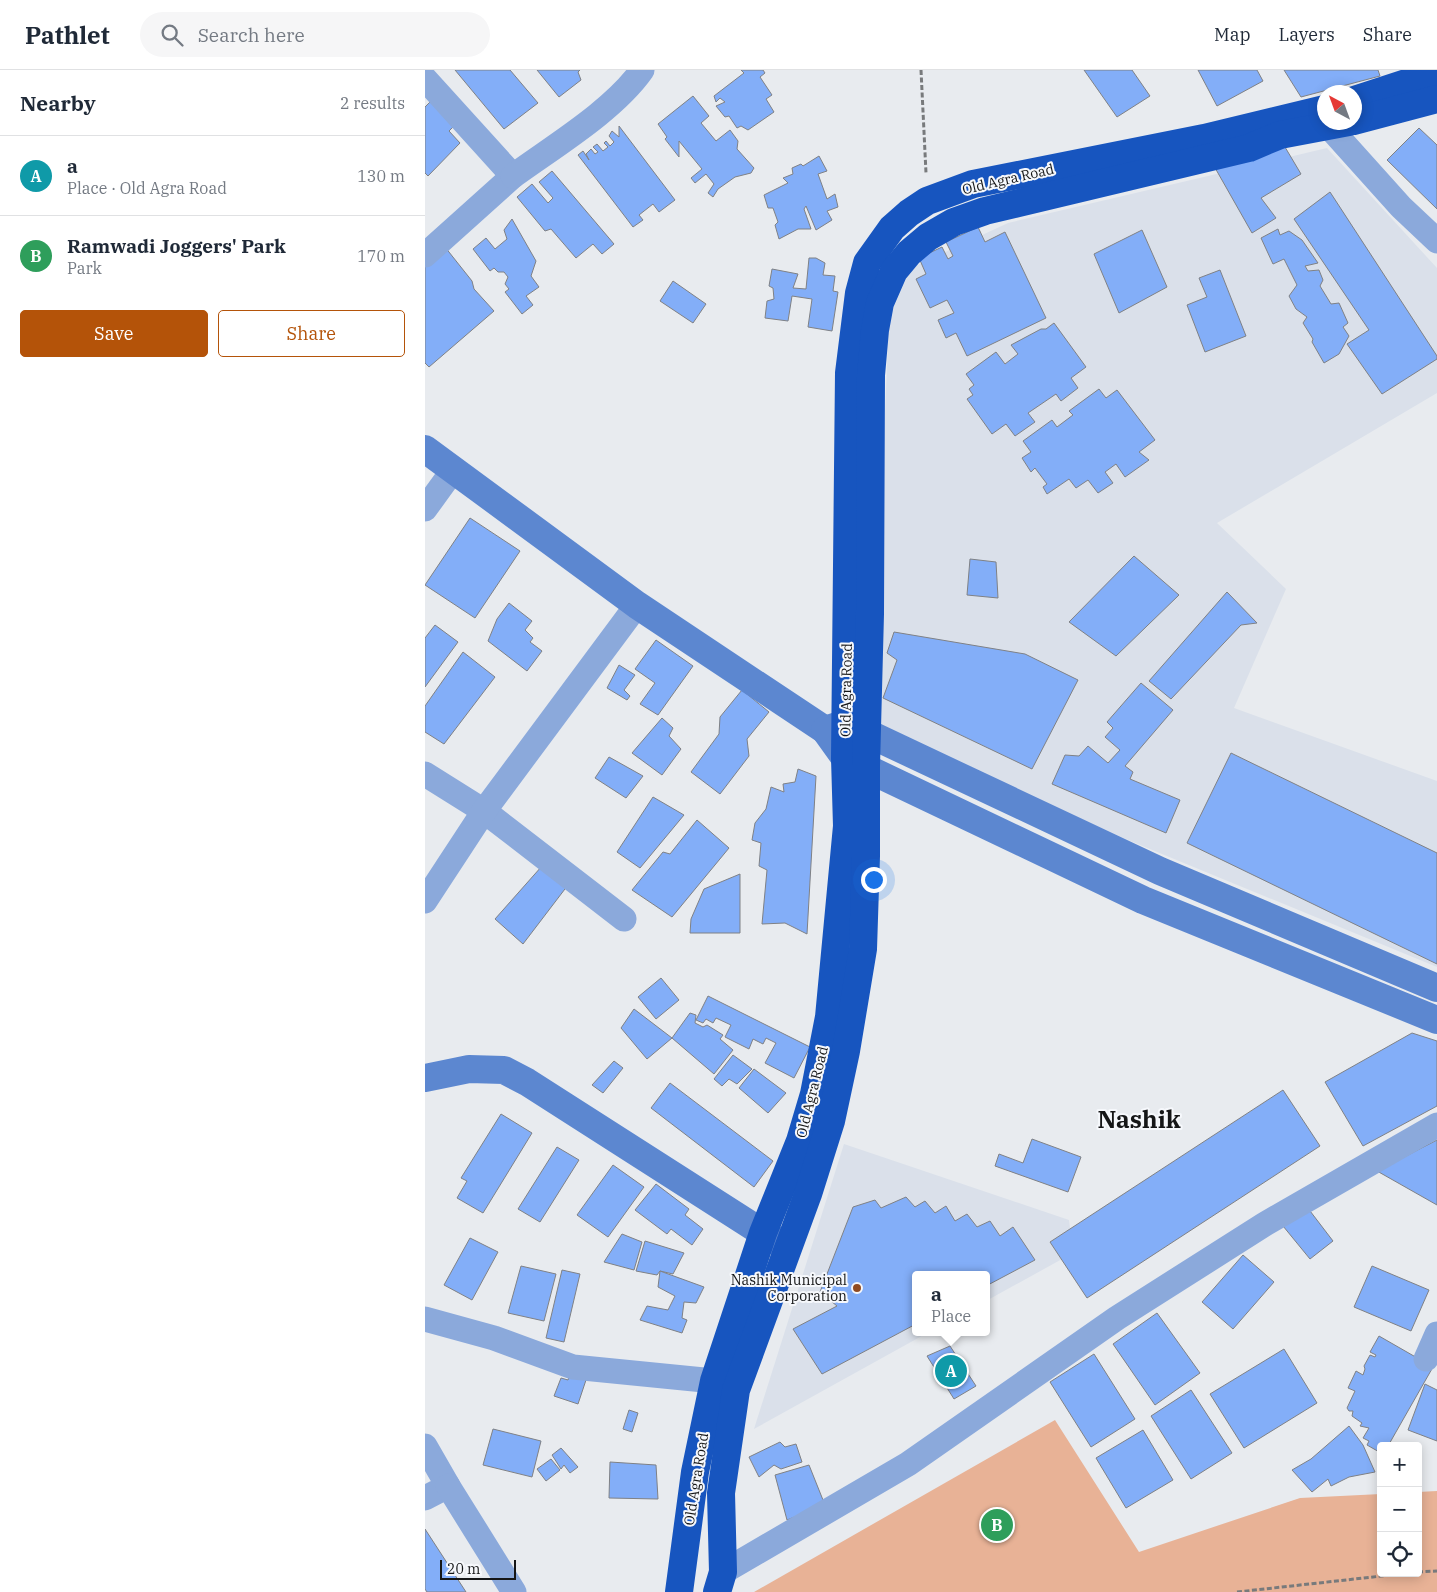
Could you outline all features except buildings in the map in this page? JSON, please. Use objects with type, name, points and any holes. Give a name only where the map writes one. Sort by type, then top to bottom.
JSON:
[{"type":"highway","points":[[1362,98],[1437,73]]},
{"type":"highway","name":"Old Agra Road","points":[[1362,115],[1437,99]]},
{"type":"highway","name":"Old Agra Road","points":[[720,1582],[721,1492],[736,1390],[808,1194],[831,1121],[846,1052],[861,959],[866,856],[855,762],[846,729],[849,373],[855,318],[867,263],[892,228],[927,201],[973,184],[1248,138],[1317,124]]},
{"type":"highway","name":"Old Agra Road","points":[[846,729],[875,330],[881,303],[894,271],[909,253],[928,237],[954,222],[985,211],[1248,138]]},
{"type":"highway","name":"Old Agra Road","points":[[679,1592],[695,1472],[714,1381],[763,1234],[800,1141],[814,1094],[829,1017],[855,762]]},
{"type":"street","points":[[425,255],[513,176],[604,109],[632,74]]},
{"type":"street","points":[[425,79],[513,176]]},
{"type":"street","points":[[1347,130],[1401,207],[1437,242]]},
{"type":"street","points":[[425,449],[637,605],[846,729],[1160,871],[1437,988]]},
{"type":"street","points":[[425,509],[454,470]]},
{"type":"street","points":[[425,901],[484,812],[637,605]]},
{"type":"street","points":[[855,762],[1143,900],[1437,1020]]},
{"type":"street","points":[[425,774],[484,812],[624,918]]},
{"type":"street","points":[[425,1078],[469,1069],[504,1070],[527,1082],[763,1234],[788,1247]]},
{"type":"street","points":[[720,1582],[908,1464],[1117,1318],[1265,1224],[1437,1125]]},
{"type":"street","points":[[425,1319],[494,1338],[573,1367],[714,1381]]},
{"type":"street","points":[[1426,1359],[1437,1334]]},
{"type":"street","points":[[425,1446],[514,1592]]},
{"type":"street","points":[[425,1498],[448,1486]]},
{"type":"path","points":[[921,70],[927,201]]},
{"type":"path","points":[[1422,1572],[1437,1571]]},
{"type":"path","points":[[1237,1592],[1377,1577]]},
{"type":"shaded area","points":[[1327,148],[1437,268],[1437,393],[1217,523],[1286,589],[1234,708],[1437,781],[1437,967],[1128,840],[872,725],[889,318],[911,268],[1008,223]]},
{"type":"shaded area","name":"Nashik Municipal Corporation","points":[[844,1144],[1069,1220],[1073,1253],[990,1299],[990,1271],[912,1271],[912,1336],[922,1336],[754,1429]]},
{"type":"shaded area","points":[[1055,1420],[1139,1552],[1300,1498],[1377,1494],[1377,1577],[1422,1577],[1422,1492],[1437,1491],[1437,1592],[754,1592]]},
{"type":"place","name":"Nashik Municipal Corporation","points":[[857,1288]]},
{"type":"place","name":"a","points":[[951,1371]]},
{"type":"place","name":"Ramwadi Joggers' Park","points":[[997,1525]]},
{"type":"district","name":"Nashik","points":[[1139,1120]]}]
